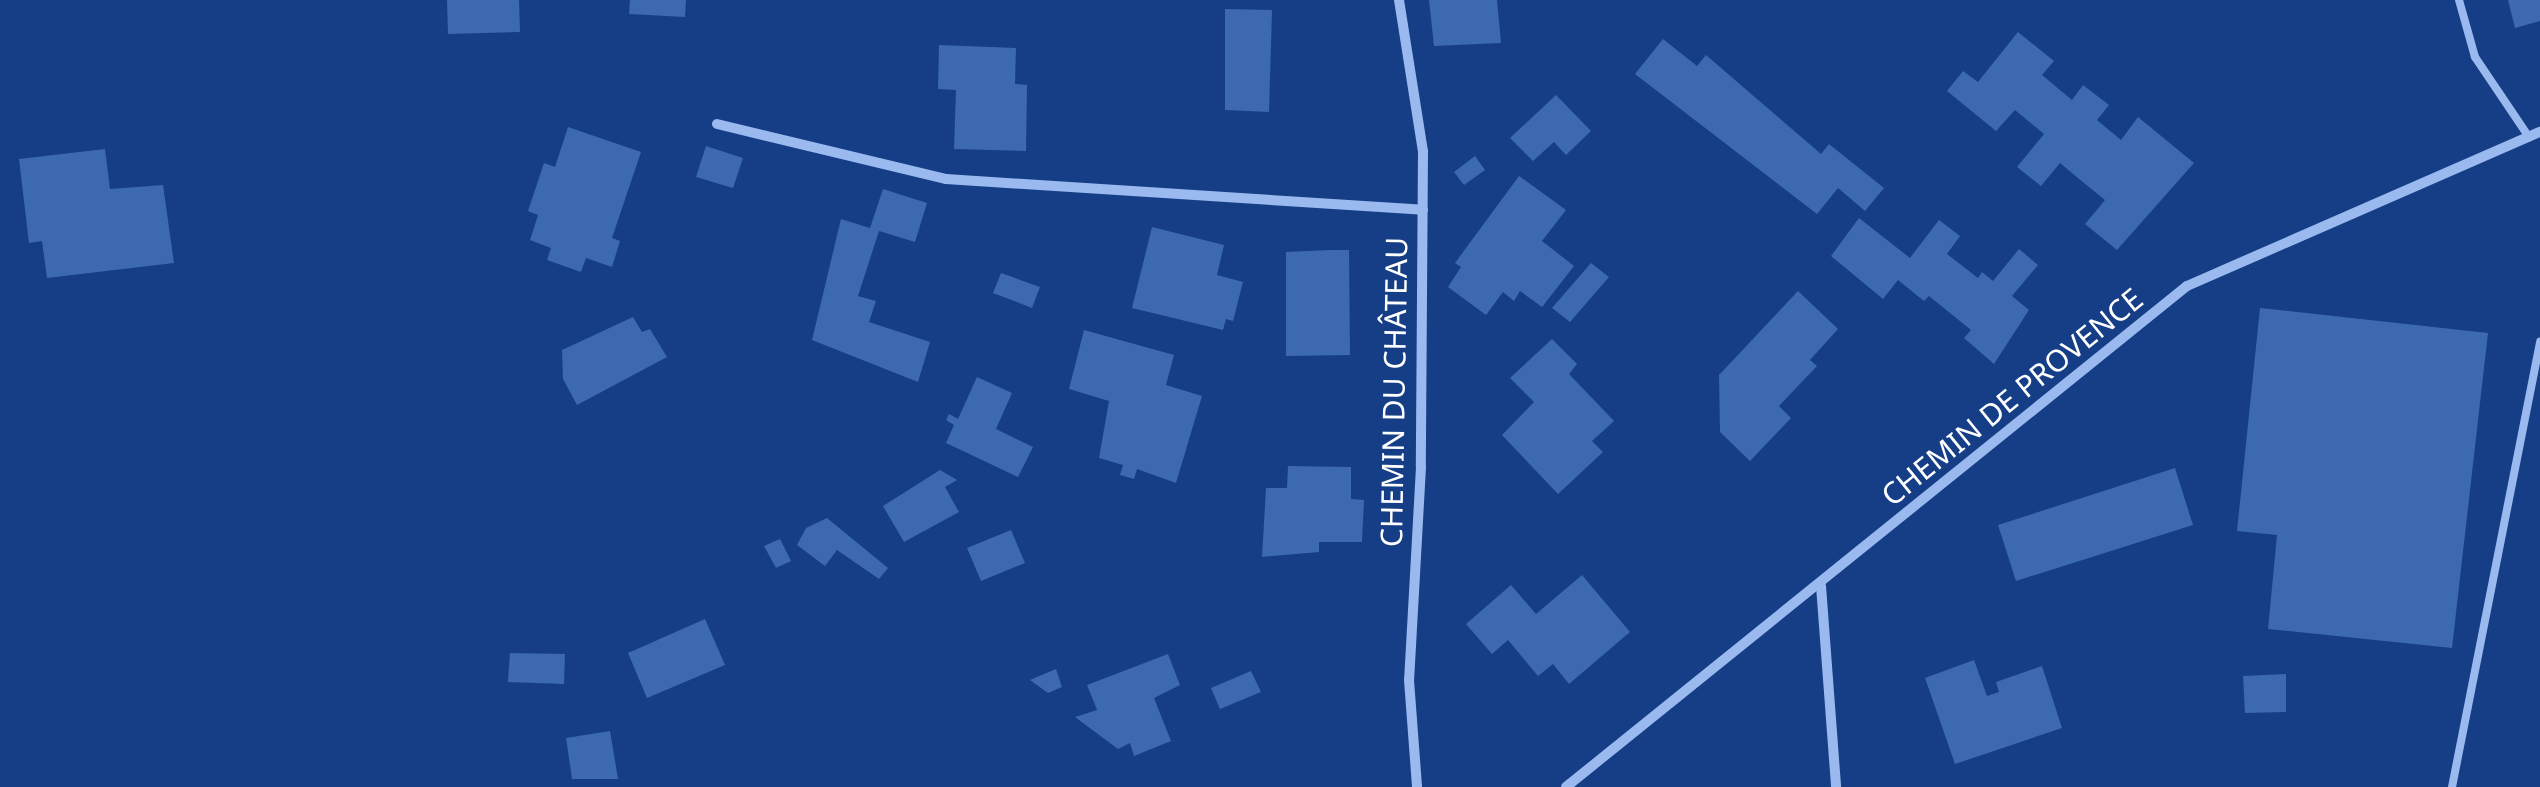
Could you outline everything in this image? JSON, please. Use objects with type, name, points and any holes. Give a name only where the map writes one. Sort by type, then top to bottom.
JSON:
[{"type":"street","name":"CHEMIN DU CHÂTEAU","points":[[1399,0],[1423,150],[1420,466],[1410,680],[1418,787]]},
{"type":"street","points":[[717,124],[946,178],[1422,210]]},
{"type":"street","name":"CHEMIN DE PROVENCE","points":[[1566,787],[1821,586],[2187,286],[2535,135]]},
{"type":"street","points":[[1821,586],[1836,787]]},
{"type":"lane","points":[[2459,0],[2474,56],[2535,135]]},
{"type":"lane","points":[[2452,787],[2540,342]]},
{"type":"building","points":[[447,0],[519,0],[520,32],[448,34]]},
{"type":"building","points":[[630,0],[686,0],[685,17],[629,14]]},
{"type":"building","points":[[1429,0],[1497,0],[1501,43],[1434,46]]},
{"type":"building","points":[[2508,0],[2540,0],[2540,21],[2515,28]]},
{"type":"building","points":[[1225,9],[1272,10],[1269,112],[1225,110]]},
{"type":"building","points":[[2018,32],[2054,61],[2042,75],[2072,100],[2083,85],[2109,105],[2097,120],[2121,140],[2138,117],[2194,163],[2117,250],[2085,224],[2105,200],[2060,163],[2041,186],[2017,167],[2044,134],[2015,110],[1996,131],[1947,91],[1963,71],[1978,82]]},
{"type":"building","points":[[1663,39],[1697,66],[1706,55],[1821,154],[1829,144],[1884,188],[1865,211],[1838,188],[1817,214],[1635,74]]},
{"type":"building","points":[[939,45],[1016,48],[1015,84],[1027,85],[1026,151],[954,149],[956,90],[938,89]]},
{"type":"building","points":[[1556,95],[1591,131],[1566,155],[1554,142],[1533,161],[1510,138]]},
{"type":"building","points":[[568,127],[641,152],[612,238],[620,241],[612,267],[586,258],[581,272],[547,260],[551,248],[530,240],[538,215],[528,211],[544,163],[555,167]]},
{"type":"building","points":[[706,146],[743,158],[733,188],[696,177]]},
{"type":"building","points":[[105,149],[110,189],[163,185],[174,263],[47,278],[42,241],[29,243],[19,159]]},
{"type":"building","points":[[1475,156],[1485,170],[1464,185],[1454,172]]},
{"type":"building","points":[[1519,176],[1566,210],[1542,241],[1574,266],[1542,307],[1520,291],[1514,301],[1503,292],[1486,315],[1448,287],[1461,267],[1455,263]]},
{"type":"building","points":[[883,189],[927,203],[915,242],[879,231],[858,296],[876,301],[869,322],[930,342],[918,382],[812,340],[841,219],[870,228]]},
{"type":"building","points":[[1859,218],[1910,258],[1939,220],[1960,236],[1947,254],[1978,278],[1982,272],[1993,281],[2019,249],[2038,265],[2012,296],[2029,310],[1994,364],[1964,338],[1971,330],[1929,296],[1924,301],[1898,280],[1883,299],[1831,256]]},
{"type":"building","points":[[1152,227],[1224,245],[1217,275],[1243,282],[1233,321],[1226,319],[1223,330],[1132,308]]},
{"type":"building","points":[[1349,250],[1350,355],[1286,356],[1286,252]]},
{"type":"building","points":[[1591,263],[1609,277],[1570,322],[1552,308]]},
{"type":"building","points":[[1001,273],[1040,287],[1032,308],[993,293]]},
{"type":"building","points":[[1798,291],[1838,329],[1810,360],[1817,366],[1779,406],[1791,418],[1750,461],[1720,432],[1719,375]]},
{"type":"building","points":[[2260,308],[2488,333],[2452,648],[2268,629],[2277,535],[2237,531]]},
{"type":"building","points":[[633,317],[642,332],[650,329],[667,357],[577,405],[563,379],[562,350]]},
{"type":"building","points":[[1084,330],[1174,355],[1166,385],[1202,396],[1176,483],[1137,469],[1134,479],[1120,475],[1123,465],[1099,458],[1109,401],[1069,389]]},
{"type":"building","points":[[1552,339],[1577,364],[1569,374],[1614,421],[1592,441],[1603,452],[1558,494],[1502,435],[1534,402],[1510,378]]},
{"type":"building","points":[[977,377],[1012,393],[996,429],[1033,447],[1018,477],[946,443],[954,425],[946,420],[949,414],[958,419]]},
{"type":"building","points":[[1288,466],[1351,467],[1351,499],[1364,500],[1362,542],[1319,542],[1319,552],[1262,557],[1266,488],[1287,488]]},
{"type":"building","points":[[2175,468],[2193,525],[2016,581],[1998,525]]},
{"type":"building","points":[[940,470],[957,480],[945,487],[959,512],[904,542],[883,506]]},
{"type":"building","points":[[827,518],[888,568],[879,579],[837,550],[825,566],[797,545],[806,528]]},
{"type":"building","points":[[1011,530],[1025,563],[981,581],[967,548]]},
{"type":"building","points":[[780,539],[791,561],[776,568],[764,546]]},
{"type":"building","points":[[1582,575],[1630,632],[1569,684],[1553,664],[1538,676],[1508,640],[1492,654],[1466,624],[1511,585],[1536,614]]},
{"type":"building","points":[[705,619],[725,665],[647,698],[628,653]]},
{"type":"building","points":[[510,653],[565,654],[564,684],[508,682]]},
{"type":"building","points":[[1168,654],[1180,685],[1154,698],[1171,741],[1134,756],[1130,743],[1118,749],[1075,717],[1097,710],[1087,685]]},
{"type":"building","points":[[1974,660],[1987,696],[1999,692],[1996,682],[2042,666],[2062,728],[1955,764],[1925,678]]},
{"type":"building","points":[[1056,669],[1062,687],[1048,693],[1030,680]]},
{"type":"building","points":[[1251,671],[1261,692],[1220,709],[1211,688]]},
{"type":"building","points":[[2286,674],[2286,712],[2245,713],[2243,676]]},
{"type":"building","points":[[610,731],[618,779],[572,779],[566,738]]}]
